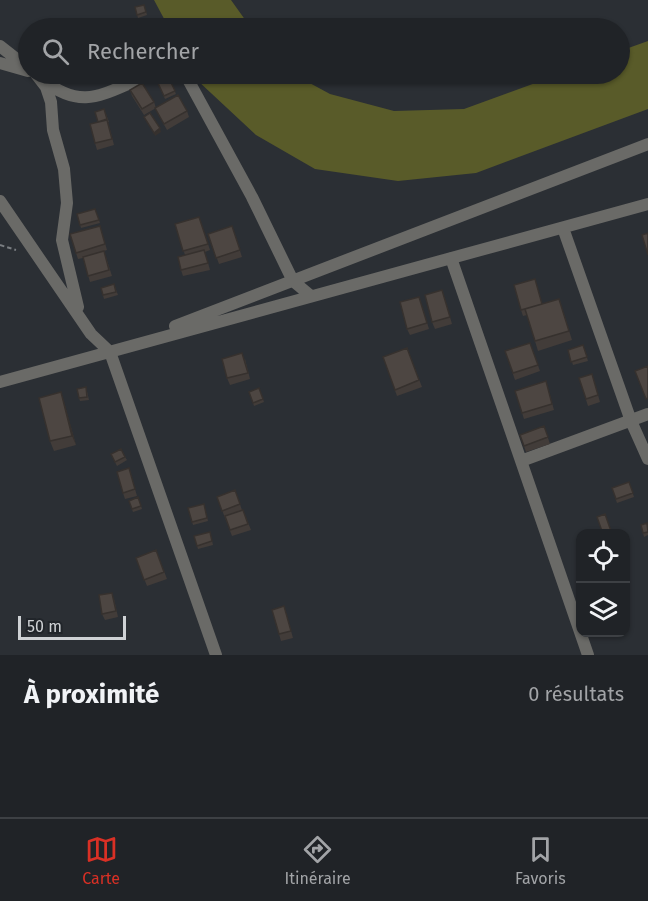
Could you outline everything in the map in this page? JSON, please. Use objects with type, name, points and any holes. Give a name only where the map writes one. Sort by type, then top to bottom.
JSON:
[{"type":"street","points":[[0,46],[18,61]]},
{"type":"street","points":[[0,63],[18,68]]},
{"type":"street","points":[[44,84],[51,102],[53,130],[64,169],[67,202],[62,240],[69,278],[82,319]]},
{"type":"street","points":[[48,84],[73,97],[91,98],[128,84]]},
{"type":"street","points":[[190,84],[252,197],[293,281],[311,296]]},
{"type":"street","points":[[110,352],[648,144]]},
{"type":"street","points":[[0,201],[91,334],[110,352],[216,655]]},
{"type":"street","points":[[0,382],[648,204]]},
{"type":"street","points":[[562,228],[648,459]]},
{"type":"street","points":[[451,258],[588,655]]},
{"type":"street","points":[[521,462],[648,414]]},
{"type":"green space","points":[[154,0],[231,0],[244,18],[164,18]]},
{"type":"green space","points":[[648,41],[648,109],[476,173],[398,181],[315,169],[256,135],[201,84],[312,84],[330,94],[394,111],[464,109],[533,84],[630,84],[630,47]]},
{"type":"building","points":[[144,5],[146,12],[137,15],[135,7]]},
{"type":"building","points":[[143,84],[154,102],[142,109],[130,90]]},
{"type":"building","points":[[158,84],[172,84],[175,91],[164,96]]},
{"type":"building","points":[[178,95],[187,111],[164,124],[155,108]]},
{"type":"building","points":[[104,109],[107,119],[98,122],[95,112]]},
{"type":"building","points":[[150,113],[160,128],[154,133],[144,117]]},
{"type":"building","points":[[107,120],[112,139],[95,143],[90,124]]},
{"type":"building","points":[[95,209],[99,220],[80,225],[77,214]]},
{"type":"building","points":[[199,217],[208,244],[183,251],[175,224]]},
{"type":"building","points":[[100,226],[105,244],[76,253],[70,234]]},
{"type":"building","points":[[232,226],[240,250],[216,258],[208,234]]},
{"type":"building","points":[[648,233],[648,255],[642,235]]},
{"type":"building","points":[[204,250],[208,263],[181,270],[178,257]]},
{"type":"building","points":[[104,251],[109,270],[88,276],[83,257]]},
{"type":"building","points":[[535,279],[542,304],[521,310],[514,285]]},
{"type":"building","points":[[114,284],[116,292],[103,295],[101,288]]},
{"type":"building","points":[[442,290],[450,317],[432,322],[425,295]]},
{"type":"building","points":[[419,297],[427,323],[407,329],[400,302]]},
{"type":"building","points":[[559,299],[569,331],[535,341],[525,309]]},
{"type":"building","points":[[530,343],[538,365],[513,373],[505,351]]},
{"type":"building","points":[[583,345],[587,357],[571,362],[568,350]]},
{"type":"building","points":[[407,348],[419,380],[395,390],[383,357]]},
{"type":"building","points":[[242,353],[248,373],[227,378],[222,359]]},
{"type":"building","points":[[648,366],[648,398],[646,399],[635,371]]},
{"type":"building","points":[[592,374],[598,395],[586,399],[579,378]]},
{"type":"building","points":[[546,381],[552,404],[522,413],[515,391]]},
{"type":"building","points":[[86,387],[87,397],[79,398],[77,389]]},
{"type":"building","points":[[259,388],[263,399],[253,403],[249,392]]},
{"type":"building","points":[[61,392],[72,436],[50,441],[39,398]]},
{"type":"building","points":[[544,426],[548,437],[524,446],[520,435]]},
{"type":"building","points":[[121,449],[125,457],[115,462],[111,454]]},
{"type":"building","points":[[129,468],[135,489],[123,493],[117,472]]},
{"type":"building","points":[[629,482],[633,493],[616,499],[612,488]]},
{"type":"building","points":[[235,490],[240,504],[222,511],[217,497]]},
{"type":"building","points":[[138,497],[141,506],[132,509],[129,501]]},
{"type":"building","points":[[204,504],[207,518],[192,522],[188,508]]},
{"type":"building","points":[[243,510],[248,524],[230,530],[225,516]]},
{"type":"building","points":[[605,514],[610,529],[601,529],[597,517]]},
{"type":"building","points":[[647,523],[648,532],[643,533],[641,525]]},
{"type":"building","points":[[210,532],[212,541],[197,546],[194,536]]},
{"type":"building","points":[[156,550],[164,572],[144,580],[136,558]]},
{"type":"building","points":[[112,593],[116,611],[102,614],[99,595]]},
{"type":"building","points":[[284,606],[291,631],[279,634],[272,610]]}]
